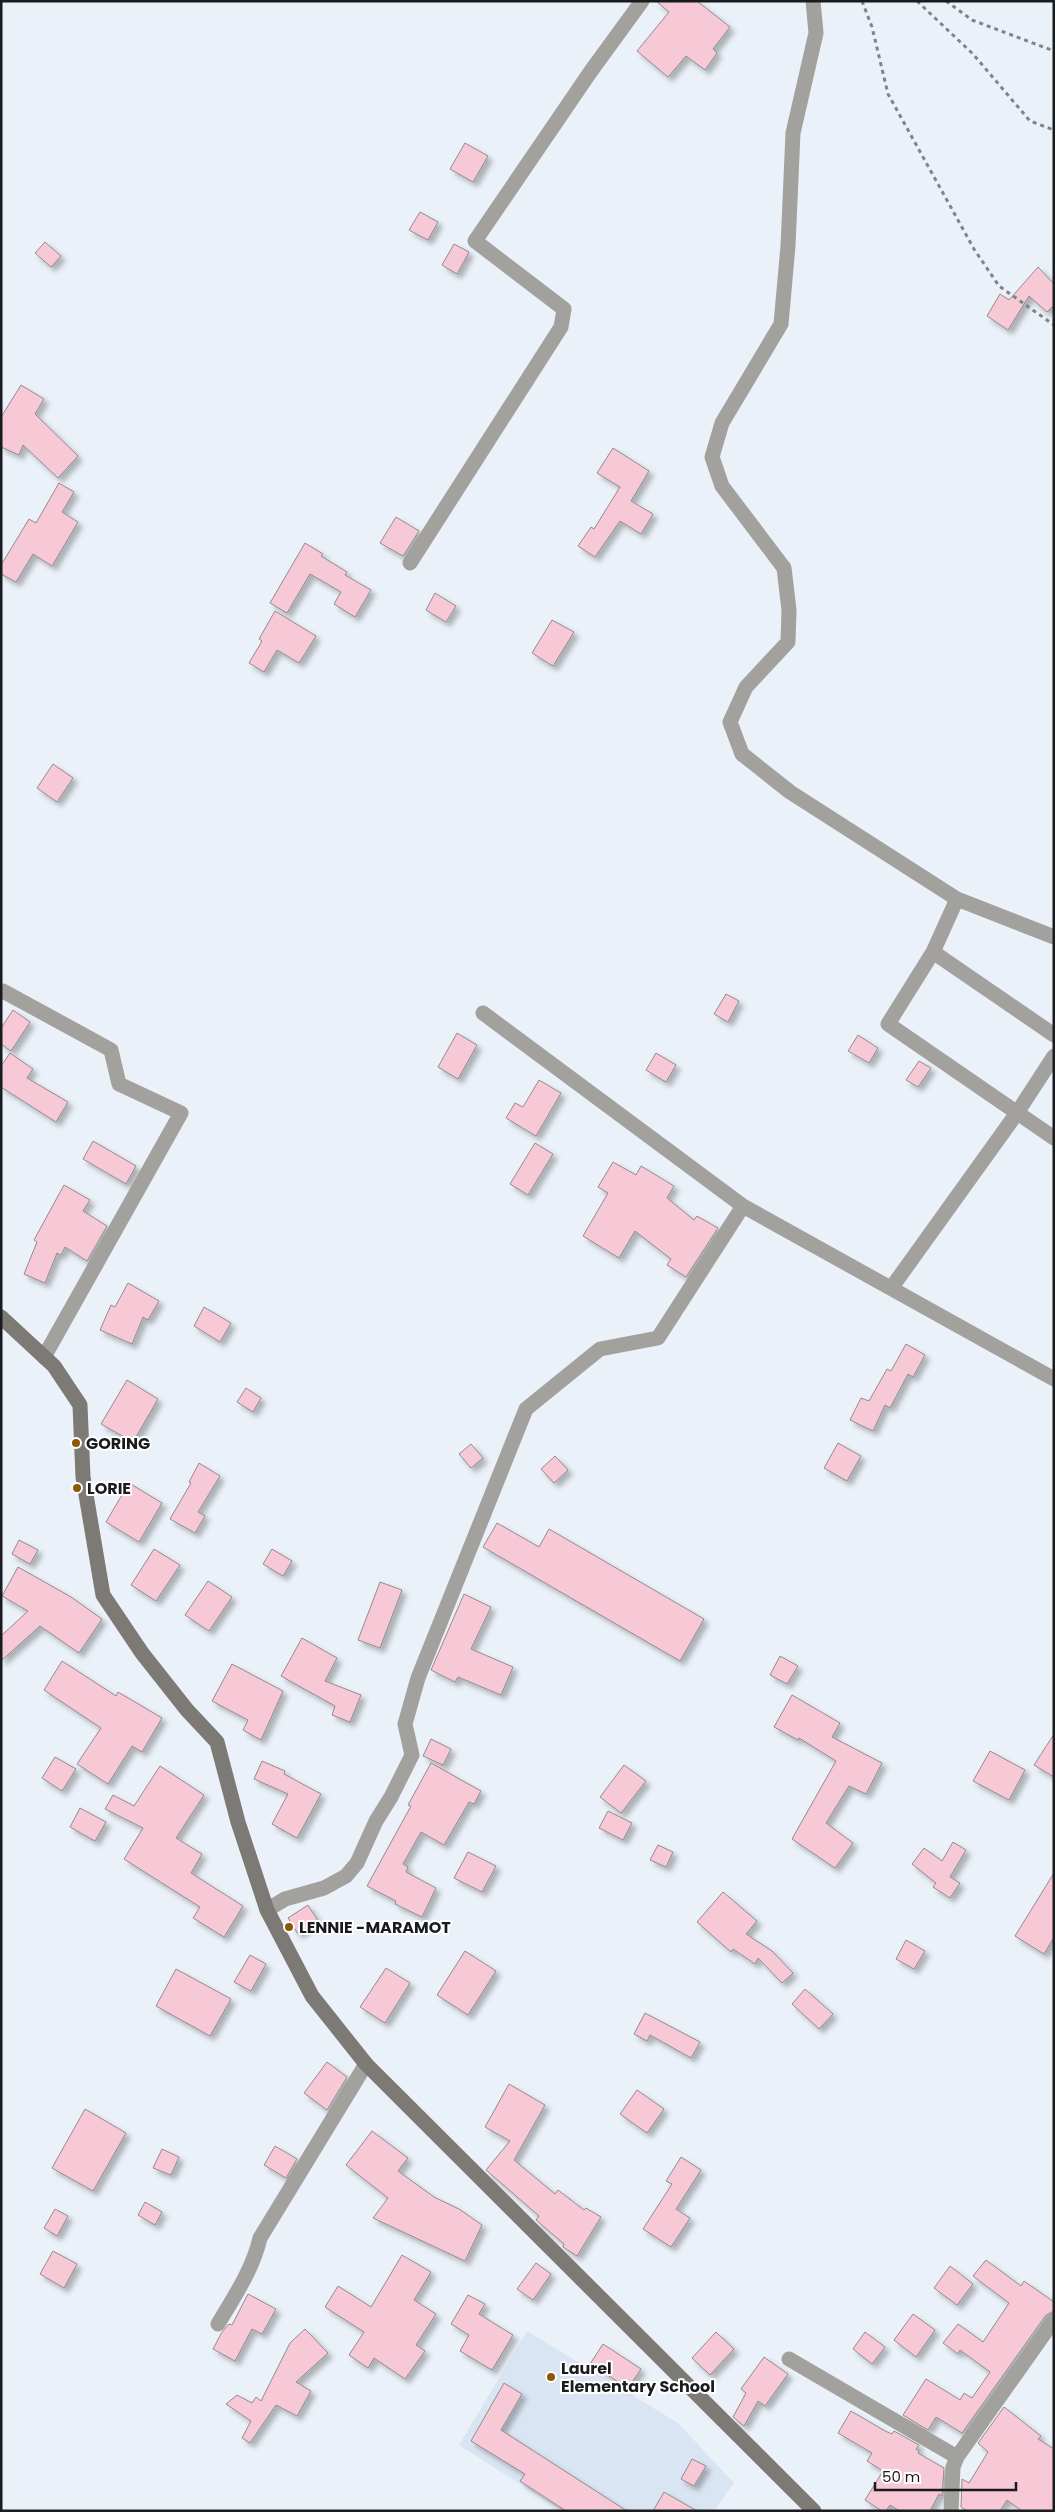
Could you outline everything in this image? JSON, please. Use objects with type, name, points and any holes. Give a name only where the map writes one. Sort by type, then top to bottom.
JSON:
[{"type":"street","points":[[410,563],[561,327],[564,309],[475,241],[591,71],[642,1]]},
{"type":"street","points":[[813,1],[816,33],[793,133],[788,246],[781,324],[722,423],[712,457],[722,486],[784,568],[789,610],[788,642],[746,687],[730,722],[742,754],[790,792],[957,899],[1054,937]]},
{"type":"street","points":[[957,899],[933,952],[888,1024],[1054,1138]]},
{"type":"street","points":[[933,952],[1054,1035]]},
{"type":"street","points":[[3,991],[111,1050],[119,1084],[181,1113],[44,1357]]},
{"type":"street","points":[[483,1013],[744,1206],[1054,1379]]},
{"type":"street","points":[[892,1287],[1017,1113],[1054,1056]]},
{"type":"street","points":[[267,1910],[285,1899],[324,1888],[346,1876],[357,1864],[376,1821],[391,1797],[412,1755],[405,1724],[418,1678],[526,1409],[600,1349],[658,1338],[744,1206]]},
{"type":"street","points":[[1,1317],[54,1366],[80,1405],[84,1478],[103,1595],[142,1653],[187,1710],[217,1742],[238,1822],[267,1910],[312,1996],[366,2064],[814,2511]]},
{"type":"street","points":[[218,2324],[257,2253],[260,2238],[366,2064]]},
{"type":"street","points":[[951,2511],[953,2467],[956,2457],[1054,2320]]},
{"type":"street","points":[[789,2359],[956,2457]]},
{"type":"path","points":[[862,1],[872,27],[888,94],[974,249],[999,286],[1054,325]]},
{"type":"path","points":[[917,1],[973,54],[1030,122],[1054,130]]},
{"type":"path","points":[[946,1],[972,20],[1054,51]]},
{"type":"shaded area","name":"Laurel Elementary School","points":[[527,2331],[678,2423],[734,2483],[714,2511],[562,2511],[459,2445]]},
{"type":"building","points":[[656,1],[697,1],[730,27],[713,49],[717,53],[705,70],[686,56],[668,77],[637,51],[669,12]]},
{"type":"building","points":[[465,143],[488,156],[473,182],[450,169]]},
{"type":"building","points":[[420,212],[438,222],[428,240],[409,230]]},
{"type":"building","points":[[45,242],[61,256],[51,267],[35,253]]},
{"type":"building","points":[[454,244],[469,252],[457,274],[442,265]]},
{"type":"building","points":[[1038,267],[1054,284],[1054,305],[1047,312],[1029,296],[1008,330],[987,316],[1000,294],[1009,300]]},
{"type":"building","points":[[21,385],[44,399],[35,414],[78,456],[58,478],[23,445],[19,455],[1,447],[1,417]]},
{"type":"building","points":[[613,448],[649,471],[631,501],[653,514],[641,534],[620,521],[595,557],[578,546],[591,527],[594,529],[620,487],[597,473]]},
{"type":"building","points":[[59,483],[74,492],[62,512],[78,522],[52,566],[33,554],[16,582],[1,574],[1,565],[29,519],[36,523]]},
{"type":"building","points":[[396,517],[419,531],[403,556],[380,543]]},
{"type":"building","points":[[305,543],[323,554],[321,556],[347,572],[345,575],[371,590],[355,617],[334,604],[341,592],[310,574],[287,613],[270,603]]},
{"type":"building","points":[[435,593],[456,606],[446,622],[426,610]]},
{"type":"building","points":[[275,611],[316,636],[299,663],[277,650],[264,672],[249,663],[262,641],[259,639]]},
{"type":"building","points":[[552,620],[574,632],[553,666],[532,653]]},
{"type":"building","points":[[53,764],[73,778],[57,802],[37,788]]},
{"type":"building","points":[[726,994],[739,1001],[728,1022],[714,1014]]},
{"type":"building","points":[[13,1010],[30,1022],[11,1051],[1,1044],[1,1028]]},
{"type":"building","points":[[457,1033],[477,1045],[458,1079],[438,1067]]},
{"type":"building","points":[[858,1035],[878,1048],[869,1063],[848,1051]]},
{"type":"building","points":[[10,1053],[33,1069],[27,1078],[68,1102],[56,1122],[1,1087],[1,1066]]},
{"type":"building","points":[[656,1053],[676,1065],[666,1082],[646,1070]]},
{"type":"building","points":[[919,1061],[931,1068],[918,1087],[906,1080]]},
{"type":"building","points":[[539,1080],[561,1093],[536,1136],[506,1118],[515,1103],[523,1107]]},
{"type":"building","points":[[93,1141],[136,1166],[126,1184],[83,1159]]},
{"type":"building","points":[[535,1143],[553,1154],[528,1195],[510,1184]]},
{"type":"building","points":[[613,1162],[636,1175],[641,1166],[674,1186],[667,1198],[694,1220],[697,1216],[718,1228],[686,1277],[667,1265],[671,1259],[635,1231],[619,1258],[583,1236],[608,1193],[598,1187]]},
{"type":"building","points":[[64,1185],[90,1200],[83,1211],[107,1226],[87,1261],[65,1247],[61,1255],[57,1253],[45,1283],[24,1274],[37,1242],[34,1240]]},
{"type":"building","points":[[128,1283],[159,1301],[148,1320],[143,1317],[132,1344],[100,1330],[111,1305],[115,1307]]},
{"type":"building","points":[[204,1307],[231,1323],[220,1342],[194,1326]]},
{"type":"building","points":[[906,1344],[925,1355],[913,1377],[908,1374],[890,1408],[885,1405],[873,1431],[850,1420],[861,1398],[869,1401],[887,1369],[891,1371]]},
{"type":"building","points":[[127,1380],[158,1399],[133,1442],[101,1424]]},
{"type":"building","points":[[246,1388],[261,1398],[253,1412],[237,1402]]},
{"type":"building","points":[[838,1443],[861,1456],[847,1481],[824,1468]]},
{"type":"building","points":[[471,1444],[483,1458],[471,1468],[459,1454]]},
{"type":"building","points":[[555,1456],[568,1470],[554,1483],[541,1469]]},
{"type":"building","points":[[199,1463],[220,1476],[198,1512],[205,1516],[195,1533],[170,1519],[191,1483],[189,1482]]},
{"type":"building","points":[[129,1483],[162,1503],[139,1542],[106,1522]]},
{"type":"building","points":[[497,1523],[539,1547],[549,1529],[704,1619],[680,1661],[483,1547]]},
{"type":"building","points":[[19,1540],[38,1550],[30,1564],[12,1554]]},
{"type":"building","points":[[154,1549],[180,1565],[156,1601],[131,1585]]},
{"type":"building","points":[[272,1549],[292,1561],[283,1576],[263,1564]]},
{"type":"building","points":[[18,1567],[71,1597],[102,1619],[79,1653],[40,1626],[1,1661],[1,1636],[28,1611],[2,1596]]},
{"type":"building","points":[[208,1581],[232,1597],[209,1631],[185,1615]]},
{"type":"building","points":[[380,1582],[402,1590],[380,1648],[358,1640]]},
{"type":"building","points":[[464,1594],[491,1607],[471,1649],[513,1667],[501,1695],[458,1677],[455,1682],[431,1670]]},
{"type":"building","points":[[302,1638],[337,1658],[325,1681],[361,1695],[350,1722],[332,1715],[335,1706],[281,1676]]},
{"type":"building","points":[[780,1656],[798,1666],[787,1684],[770,1675]]},
{"type":"building","points":[[62,1661],[116,1696],[118,1692],[162,1718],[142,1752],[132,1746],[108,1784],[77,1764],[101,1728],[44,1690]]},
{"type":"building","points":[[232,1664],[283,1691],[261,1740],[243,1730],[248,1720],[212,1701]]},
{"type":"building","points":[[792,1695],[840,1723],[832,1737],[882,1763],[866,1794],[849,1786],[826,1823],[853,1843],[835,1868],[792,1839],[836,1761],[799,1738],[798,1740],[774,1727]]},
{"type":"building","points":[[1054,1734],[1054,1777],[1034,1765]]},
{"type":"building","points":[[431,1739],[451,1749],[443,1765],[423,1756]]},
{"type":"building","points":[[990,1751],[1025,1770],[1009,1800],[973,1781]]},
{"type":"building","points":[[55,1757],[76,1769],[62,1791],[42,1778]]},
{"type":"building","points":[[262,1761],[285,1771],[284,1774],[321,1794],[297,1838],[272,1824],[288,1794],[254,1779]]},
{"type":"building","points":[[431,1763],[481,1791],[474,1804],[469,1802],[444,1845],[421,1832],[403,1864],[408,1867],[406,1872],[436,1888],[422,1917],[395,1904],[396,1901],[367,1886],[411,1806],[408,1805]]},
{"type":"building","points":[[624,1765],[646,1781],[621,1813],[600,1797]]},
{"type":"building","points":[[160,1766],[204,1795],[176,1838],[202,1854],[191,1873],[243,1906],[224,1937],[193,1918],[200,1907],[124,1859],[143,1828],[105,1809],[113,1795],[134,1806]]},
{"type":"building","points":[[80,1808],[106,1822],[95,1841],[70,1827]]},
{"type":"building","points":[[608,1811],[632,1823],[623,1840],[599,1828]]},
{"type":"building","points":[[953,1842],[966,1850],[950,1877],[960,1883],[950,1898],[933,1887],[936,1883],[912,1864],[924,1848],[942,1861]]},
{"type":"building","points":[[658,1845],[673,1852],[666,1867],[650,1860]]},
{"type":"building","points":[[468,1852],[496,1866],[482,1892],[454,1878]]},
{"type":"building","points":[[1054,1873],[1054,1937],[1044,1954],[1015,1936]]},
{"type":"building","points":[[723,1892],[757,1921],[746,1934],[772,1951],[793,1973],[782,1983],[758,1958],[755,1964],[733,1949],[731,1952],[697,1922]]},
{"type":"building","points":[[308,1905],[318,1921],[298,1934],[288,1918]]},
{"type":"building","points":[[906,1940],[925,1951],[914,1969],[896,1959]]},
{"type":"building","points":[[465,1951],[496,1971],[468,2015],[437,1995]]},
{"type":"building","points":[[250,1955],[266,1964],[251,1991],[234,1982]]},
{"type":"building","points":[[386,1968],[410,1983],[385,2023],[360,2007]]},
{"type":"building","points":[[176,1969],[231,1999],[210,2036],[156,2006]]},
{"type":"building","points":[[805,1989],[833,2014],[819,2029],[792,2004]]},
{"type":"building","points":[[645,2013],[700,2042],[691,2058],[650,2035],[647,2041],[634,2034]]},
{"type":"building","points":[[327,2062],[347,2077],[327,2110],[304,2093]]},
{"type":"building","points":[[509,2084],[545,2105],[514,2160],[555,2194],[558,2190],[584,2210],[586,2208],[601,2217],[577,2256],[563,2247],[564,2244],[536,2220],[539,2216],[486,2170],[510,2141],[485,2127]]},
{"type":"building","points":[[637,2090],[664,2109],[647,2133],[620,2114]]},
{"type":"building","points":[[85,2109],[126,2133],[93,2191],[52,2168]]},
{"type":"building","points":[[372,2131],[408,2158],[398,2171],[434,2197],[459,2209],[482,2225],[465,2261],[373,2218],[388,2198],[346,2165]]},
{"type":"building","points":[[275,2146],[297,2159],[286,2178],[264,2165]]},
{"type":"building","points":[[162,2149],[179,2157],[171,2175],[153,2168]]},
{"type":"building","points":[[681,2157],[701,2170],[676,2209],[690,2218],[671,2247],[643,2229],[672,2184],[666,2181]]},
{"type":"building","points":[[145,2202],[162,2212],[155,2225],[138,2215]]},
{"type":"building","points":[[55,2209],[68,2216],[57,2236],[44,2228]]},
{"type":"building","points":[[53,2251],[77,2264],[64,2288],[40,2274]]},
{"type":"building","points":[[402,2255],[431,2272],[414,2300],[436,2314],[416,2345],[425,2351],[405,2379],[374,2358],[368,2368],[349,2355],[364,2332],[325,2307],[338,2286],[371,2307]]},
{"type":"building","points":[[986,2260],[1021,2286],[1024,2281],[1054,2302],[1054,2311],[1046,2315],[962,2433],[936,2417],[928,2430],[903,2415],[926,2379],[960,2400],[964,2393],[972,2398],[990,2372],[960,2350],[958,2354],[943,2343],[958,2324],[983,2342],[1009,2303],[973,2276]]},
{"type":"building","points":[[536,2263],[551,2274],[533,2300],[517,2289]]},
{"type":"building","points":[[950,2266],[973,2284],[957,2305],[934,2288]]},
{"type":"building","points":[[248,2294],[276,2309],[262,2334],[252,2329],[235,2361],[213,2349],[222,2332],[229,2324],[232,2325]]},
{"type":"building","points":[[468,2295],[485,2304],[479,2314],[513,2335],[492,2370],[460,2351],[469,2335],[451,2324]]},
{"type":"building","points":[[913,2314],[935,2330],[916,2357],[894,2340]]},
{"type":"building","points":[[305,2329],[328,2353],[296,2382],[311,2391],[297,2416],[276,2405],[250,2443],[242,2438],[251,2421],[226,2404],[237,2395],[252,2403],[256,2397],[261,2401],[290,2343]]},
{"type":"building","points":[[716,2332],[734,2349],[710,2375],[692,2358]]},
{"type":"building","points":[[865,2332],[885,2347],[872,2364],[853,2349]]},
{"type":"building","points":[[603,2344],[641,2369],[628,2388],[590,2364]]},
{"type":"building","points":[[764,2357],[788,2374],[765,2406],[758,2401],[744,2426],[733,2417],[746,2393],[741,2389]]},
{"type":"building","points":[[504,2383],[522,2394],[501,2430],[627,2511],[566,2511],[520,2481],[525,2474],[471,2441]]},
{"type":"building","points":[[1004,2407],[1041,2436],[1038,2439],[1054,2449],[1054,2511],[1022,2511],[1007,2500],[1000,2511],[967,2511],[961,2507],[962,2479],[969,2483],[988,2452],[978,2443]]},
{"type":"building","points":[[851,2411],[885,2431],[892,2434],[894,2431],[919,2445],[916,2449],[919,2451],[918,2453],[944,2468],[942,2496],[939,2494],[930,2511],[900,2511],[890,2505],[886,2511],[882,2511],[865,2500],[883,2471],[867,2461],[872,2453],[838,2433]]},
{"type":"building","points":[[692,2459],[706,2466],[694,2486],[681,2479]]},
{"type":"building","points":[[664,2492],[697,2511],[653,2511]]},
{"type":"place","name":"GORING","points":[[76,1443]]},
{"type":"place","name":"LORIE","points":[[77,1488]]},
{"type":"place","name":"LENNIE -MARAMOT","points":[[289,1927]]},
{"type":"place","name":"Laurel Elementary School","points":[[551,2377]]}]
